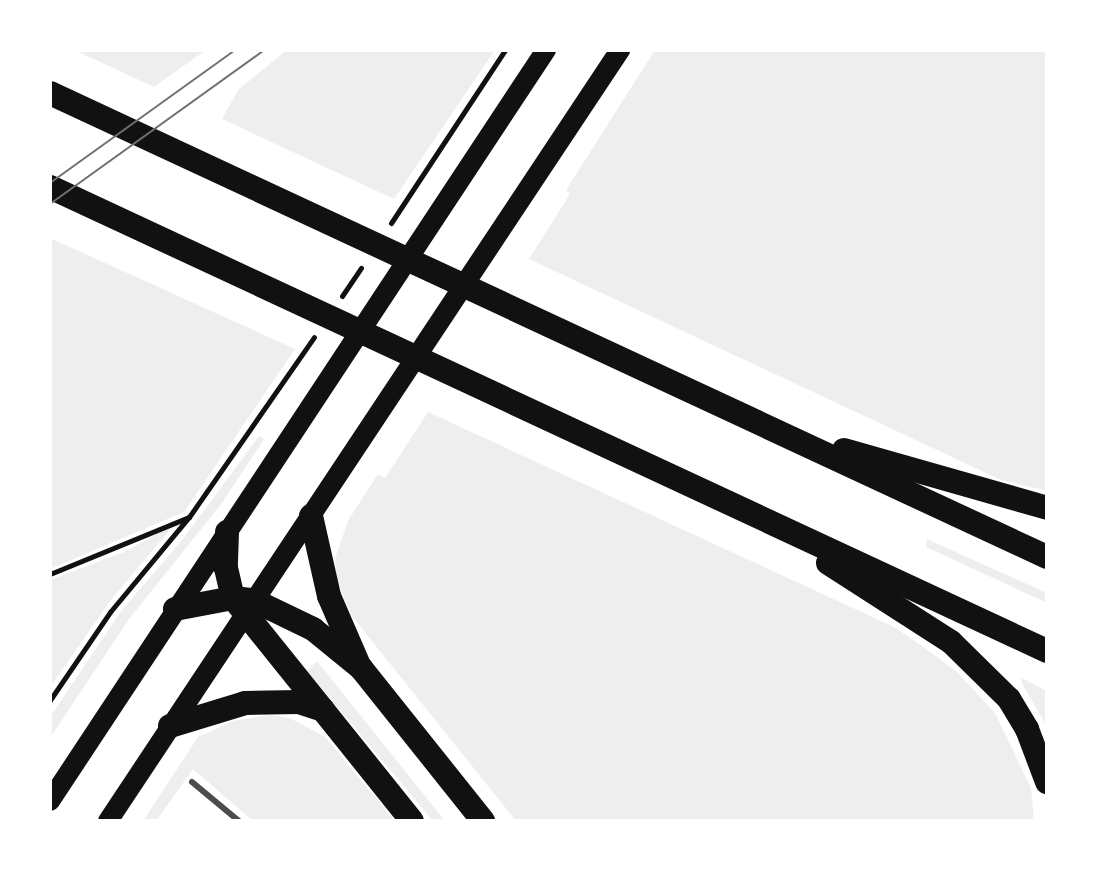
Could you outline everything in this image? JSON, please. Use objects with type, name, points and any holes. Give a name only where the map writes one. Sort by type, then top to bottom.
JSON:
[{"type":"highway","points":[[50,93],[1047,557]]},
{"type":"highway","points":[[50,187],[1047,651]]},
{"type":"highway","points":[[772,429],[1047,508]]},
{"type":"highway","points":[[749,512],[951,642],[1009,699],[1027,729],[1047,782]]},
{"type":"highway","points":[[311,516],[329,596],[361,668]]},
{"type":"highway","points":[[227,532],[226,568],[243,604],[412,821]]},
{"type":"highway","points":[[175,609],[243,604],[313,629],[361,668],[483,821]]},
{"type":"highway","points":[[170,726],[245,703],[299,702],[323,710]]},
{"type":"main road","points":[[50,801],[546,50]]},
{"type":"main road","points":[[108,821],[170,726],[243,604],[311,516],[620,50]]},
{"type":"lane","points":[[192,782],[239,821]]},
{"type":"path","points":[[387,228],[505,50]]},
{"type":"path","points":[[335,306],[370,254]]},
{"type":"path","points":[[50,700],[110,612],[189,517],[318,332]]},
{"type":"path","points":[[50,574],[189,517]]},
{"type":"shaded area","points":[[74,50],[206,50],[154,87]]},
{"type":"shaded area","points":[[287,50],[495,50],[394,199],[222,119],[239,89]]},
{"type":"shaded area","points":[[655,50],[1047,50],[1047,491],[1001,480],[529,259],[570,194],[566,190]]},
{"type":"shaded area","points":[[50,238],[295,349],[184,512],[50,569]]},
{"type":"shaded area","points":[[428,412],[894,627],[957,672],[995,713],[1031,788],[1034,821],[516,821],[351,615],[336,577],[335,558],[349,519],[378,474],[385,478]]},
{"type":"shaded area","points":[[259,436],[264,439],[222,503],[129,619],[50,738],[50,717],[122,610],[183,539]]},
{"type":"shaded area","points":[[166,529],[169,531],[113,597],[50,687],[50,580],[124,552]]},
{"type":"shaded area","points":[[927,539],[1047,593],[1047,603],[926,547]]},
{"type":"shaded area","points":[[317,661],[445,821],[433,821],[307,671]]},
{"type":"shaded area","points":[[1021,678],[1047,691],[1047,726],[1022,684]]},
{"type":"shaded area","points":[[269,715],[290,718],[325,737],[395,821],[253,821],[193,769],[156,821],[143,821],[198,737],[233,721]]},
{"type":"tram line","points":[[50,183],[235,50]]},
{"type":"tram line","points":[[50,204],[264,50]]}]
